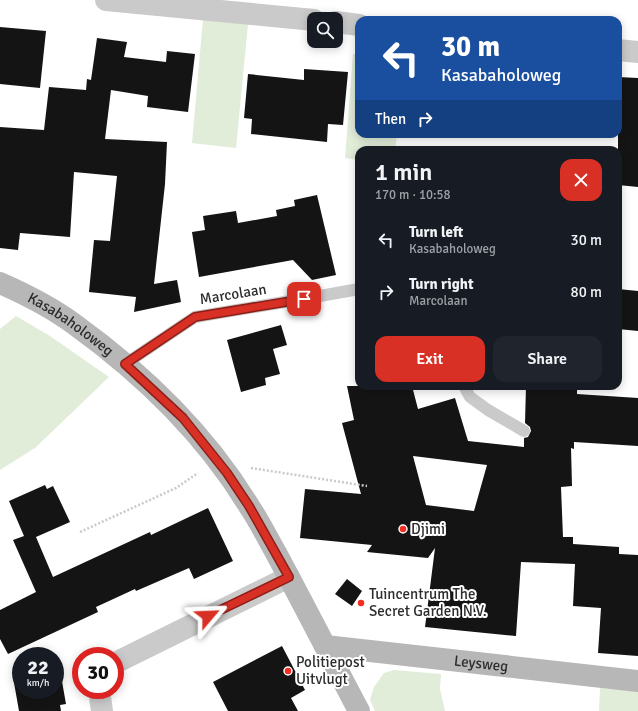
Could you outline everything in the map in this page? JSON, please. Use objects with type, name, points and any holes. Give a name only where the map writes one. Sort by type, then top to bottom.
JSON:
[{"type":"street","points":[[106,0],[307,19]]},
{"type":"street","points":[[343,23],[355,24]]},
{"type":"street","points":[[622,50],[638,52]]},
{"type":"street","name":"Kasabaholoweg","points":[[0,283],[26,295],[73,323],[125,364],[183,418],[221,466],[249,506],[289,577],[359,711]]},
{"type":"street","points":[[124,659],[289,577]]},
{"type":"street","name":"Leysweg","points":[[324,646],[638,681]]},
{"type":"street","points":[[100,699],[102,711]]},
{"type":"lane","name":"Marcolaan","points":[[125,364],[195,317],[355,290]]},
{"type":"lane","points":[[466,390],[470,397],[488,410],[524,431]]},
{"type":"path","points":[[80,532],[176,488],[192,478],[221,466],[253,468],[367,486]]},
{"type":"green space","points":[[203,19],[248,24],[236,148],[192,143]]},
{"type":"green space","points":[[353,54],[355,54],[355,138],[396,138],[396,146],[355,146],[355,159],[345,158]]},
{"type":"green space","points":[[16,316],[50,336],[109,377],[35,448],[0,470],[0,329]]},
{"type":"green space","points":[[394,670],[441,674],[440,689],[445,711],[375,711],[370,700],[374,687],[384,673]]},
{"type":"green space","points":[[600,688],[638,691],[638,711],[599,711]]},
{"type":"building","points":[[0,27],[46,31],[40,88],[0,84]]},
{"type":"building","points":[[97,38],[127,42],[124,57],[166,62],[167,51],[195,54],[188,112],[147,107],[148,96],[111,90],[105,139],[167,142],[165,184],[154,284],[177,280],[181,302],[134,312],[136,297],[89,292],[94,240],[110,241],[117,176],[74,172],[70,237],[20,233],[18,250],[0,248],[0,127],[44,130],[49,87],[86,90],[87,79],[91,80]]},
{"type":"building","points":[[304,69],[348,72],[343,125],[328,124],[327,142],[251,134],[252,119],[244,118],[248,74],[304,80]]},
{"type":"building","points":[[622,77],[638,78],[638,187],[622,185],[622,146],[618,146],[618,138],[622,138]]},
{"type":"building","points":[[317,195],[336,275],[312,280],[293,260],[199,277],[192,232],[205,230],[203,216],[236,211],[238,223],[277,216],[276,210],[295,206],[294,200]]},
{"type":"building","points":[[622,289],[638,291],[638,331],[622,329]]},
{"type":"building","points":[[281,325],[287,345],[273,349],[280,374],[265,378],[266,385],[241,392],[227,340]]},
{"type":"building","points":[[347,386],[355,386],[355,390],[413,390],[418,409],[455,398],[468,441],[524,447],[524,438],[528,437],[531,431],[530,427],[525,423],[526,390],[577,390],[577,394],[638,398],[638,446],[574,442],[574,449],[571,448],[572,486],[561,487],[563,537],[573,537],[573,544],[619,547],[619,554],[638,555],[638,656],[598,653],[601,608],[573,606],[575,564],[521,562],[516,636],[425,627],[435,548],[428,558],[367,552],[372,545],[300,538],[305,489],[361,494],[342,423],[354,420]],"holes":[[[413,456],[487,465],[474,511],[426,505]]]},
{"type":"building","points":[[45,485],[47,489],[53,486],[70,522],[36,537],[53,577],[150,532],[151,535],[208,508],[233,561],[194,579],[189,568],[136,591],[135,589],[96,607],[98,612],[23,647],[12,647],[12,652],[8,654],[0,639],[0,610],[36,592],[13,540],[24,536],[9,501]]},
{"type":"building","points":[[347,579],[362,591],[352,606],[335,594]]},
{"type":"building","points":[[282,646],[305,690],[291,698],[298,711],[228,711],[213,682]]},
{"type":"building","points":[[64,693],[66,704],[60,705],[61,711],[19,711],[17,699],[64,699]]},
{"type":"place","name":"Djimi","points":[[403,529]]},
{"type":"place","name":"Tuincentrum The Secret Garden N.V.","points":[[361,603]]},
{"type":"place","name":"Politiepost Uitvlugt","points":[[288,671]]},
{"type":"route","points":[[208,616],[289,577],[249,506],[227,473],[183,418],[125,364],[195,317],[304,299]]}]
